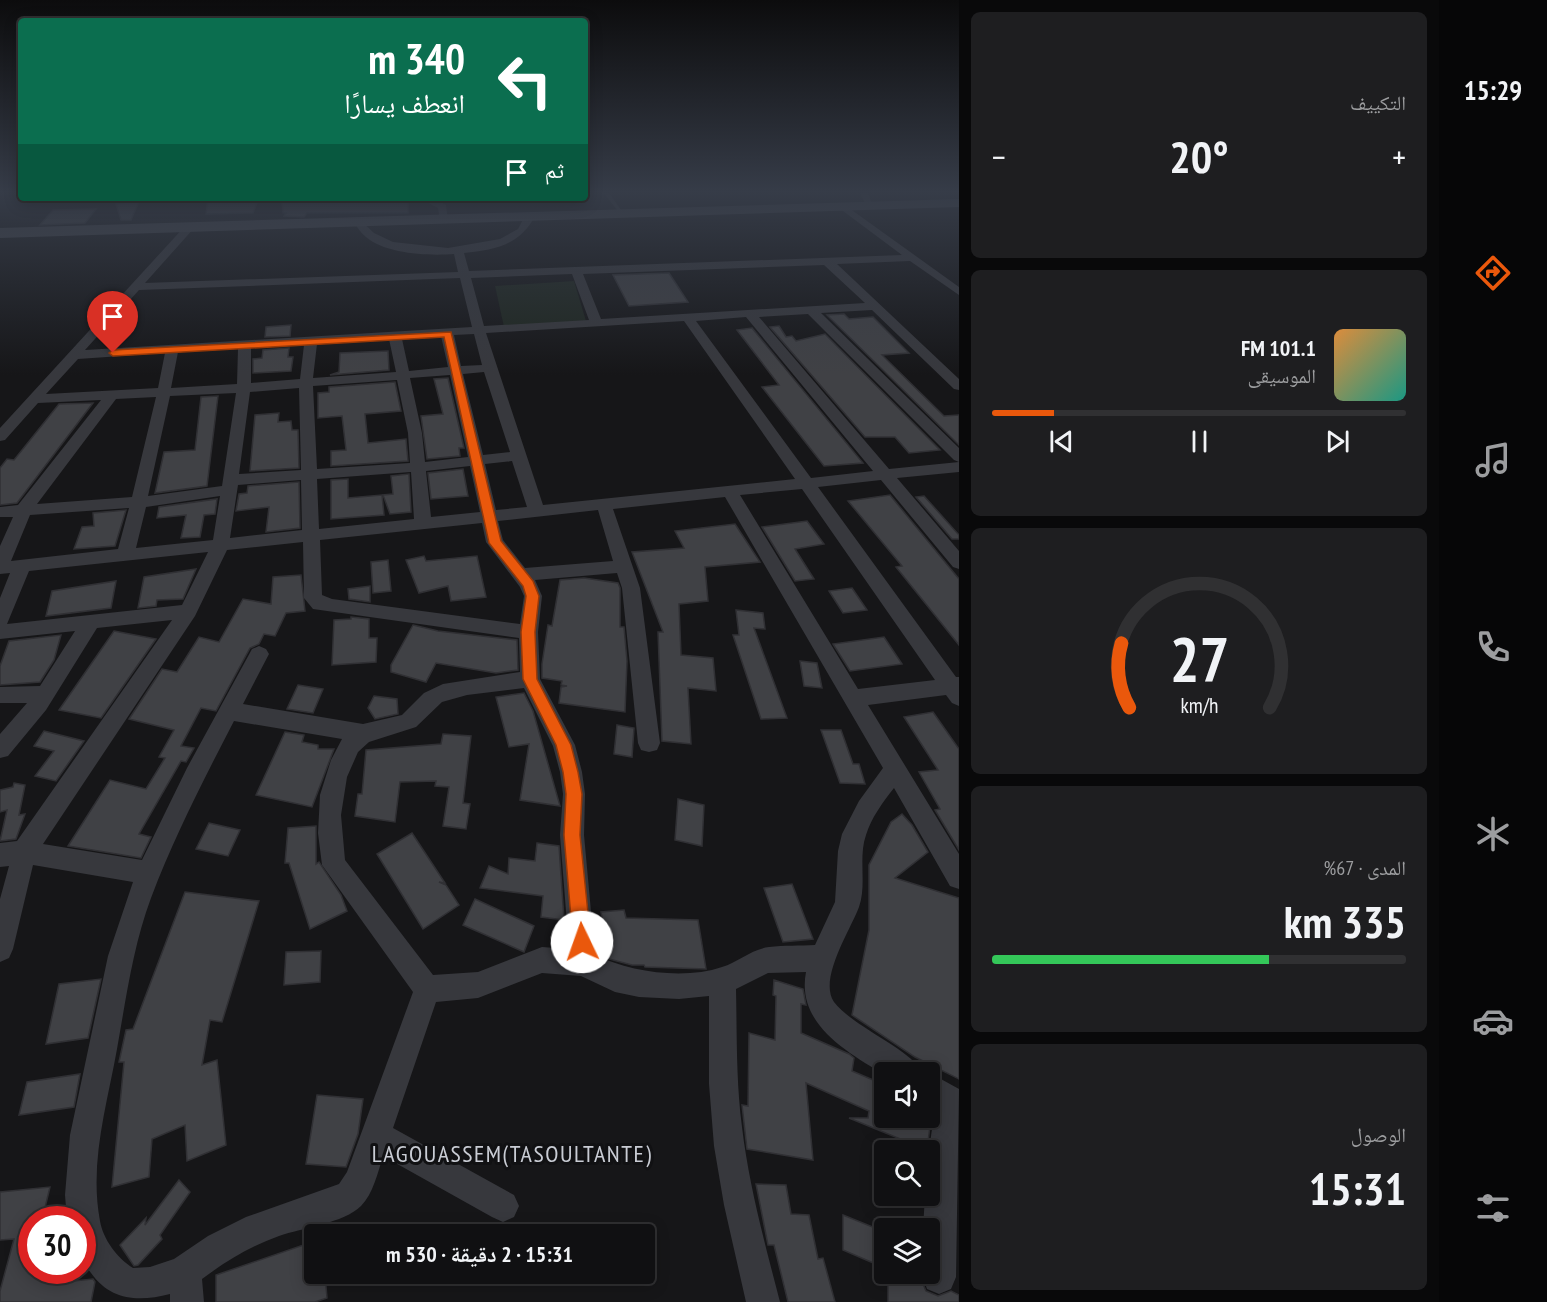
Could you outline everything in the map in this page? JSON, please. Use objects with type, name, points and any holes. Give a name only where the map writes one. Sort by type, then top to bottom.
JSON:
[{"type":"street","points":[[0,437],[166,254]]},
{"type":"street","points":[[459,254],[489,368],[537,512]]},
{"type":"street","points":[[905,254],[959,292]]},
{"type":"street","points":[[137,286],[911,258]]},
{"type":"street","points":[[827,261],[959,386]]},
{"type":"street","points":[[576,270],[597,325]]},
{"type":"street","points":[[74,356],[874,306]]},
{"type":"street","points":[[811,310],[959,457]]},
{"type":"street","points":[[750,314],[959,563]]},
{"type":"street","points":[[689,319],[805,484],[956,689]]},
{"type":"street","points":[[447,334],[495,543],[522,575],[533,596],[528,632],[530,679],[564,745],[570,772],[574,794],[572,835],[583,963]]},
{"type":"street","points":[[395,336],[420,467],[423,524]]},
{"type":"street","points":[[311,341],[306,383],[313,598],[320,604],[528,632]]},
{"type":"street","points":[[0,949],[24,852],[188,611],[221,544],[244,388],[245,345]]},
{"type":"street","points":[[126,554],[140,502],[172,349]]},
{"type":"street","points":[[36,399],[244,388],[489,368]]},
{"type":"street","points":[[112,395],[24,510],[0,568],[731,493],[959,467]]},
{"type":"street","points":[[0,512],[140,502],[230,485],[308,474],[420,467],[518,456]]},
{"type":"street","points":[[731,493],[959,877]]},
{"type":"street","points":[[604,505],[631,588],[636,614],[649,743]]},
{"type":"street","points":[[0,620],[22,566]]},
{"type":"street","points":[[522,575],[623,566]]},
{"type":"street","points":[[0,632],[188,611]]},
{"type":"street","points":[[0,749],[46,694],[92,620]]},
{"type":"street","points":[[259,654],[168,828],[137,902],[106,1032],[81,1170],[81,1213],[94,1256],[116,1277],[136,1285],[160,1281],[185,1271],[233,1241],[321,1207],[338,1203],[350,1195],[359,1181],[399,1062],[427,989]]},
{"type":"street","points":[[229,711],[363,733],[401,725],[415,719],[437,694],[530,679]]},
{"type":"street","points":[[853,698],[956,689]]},
{"type":"street","points":[[0,695],[46,694]]},
{"type":"street","points":[[363,733],[345,755],[334,781],[329,846],[334,865],[427,989]]},
{"type":"street","points":[[891,1062],[854,1038],[820,1003],[817,982],[824,958],[847,906],[850,888],[850,847],[855,832],[876,792],[895,770]]},
{"type":"street","points":[[0,855],[24,852],[149,873]]},
{"type":"street","points":[[427,989],[478,985],[542,960],[583,963],[615,980],[679,986],[722,981],[767,960],[824,958]]},
{"type":"street","points":[[722,981],[724,1094],[729,1145],[740,1212],[763,1302]]},
{"type":"street","points":[[938,1218],[947,1098]]},
{"type":"street","points":[[376,1135],[503,1206]]},
{"type":"street","points":[[185,1271],[187,1302]]},
{"type":"shaded area","points":[[574,281],[586,321],[504,327],[495,286]]},
{"type":"building","points":[[669,273],[688,302],[629,306],[613,275]]},
{"type":"building","points":[[844,314],[849,319],[873,317],[909,353],[882,355],[944,416],[959,415],[959,445],[827,315]]},
{"type":"building","points":[[291,325],[290,336],[265,337],[266,327]]},
{"type":"building","points":[[779,326],[786,337],[792,336],[796,341],[825,334],[940,450],[909,453],[895,437],[865,437],[770,327]]},
{"type":"building","points":[[752,328],[863,463],[824,466],[762,387],[779,385],[737,330]]},
{"type":"building","points":[[289,348],[288,357],[293,357],[291,371],[253,373],[253,359],[262,358],[263,350]]},
{"type":"building","points":[[388,351],[389,370],[330,375],[339,372],[340,353]]},
{"type":"building","points":[[448,378],[464,448],[459,448],[460,456],[427,459],[421,416],[443,414],[434,379]]},
{"type":"building","points":[[395,382],[401,411],[365,414],[368,443],[406,439],[408,461],[331,466],[331,451],[346,450],[342,416],[318,418],[318,393],[329,392],[329,387]]},
{"type":"building","points":[[218,396],[207,486],[155,493],[164,452],[195,450],[201,397]]},
{"type":"building","points":[[93,403],[17,503],[0,505],[0,468],[7,459],[14,460],[59,404]]},
{"type":"building","points":[[279,413],[278,422],[291,421],[292,430],[298,430],[299,468],[250,471],[255,415]]},
{"type":"building","points":[[463,469],[468,496],[431,499],[428,473]]},
{"type":"building","points":[[409,474],[411,512],[390,514],[383,495],[393,494],[391,476]]},
{"type":"building","points":[[348,479],[348,498],[382,495],[384,515],[331,519],[331,480]]},
{"type":"building","points":[[299,482],[300,528],[266,532],[269,507],[236,511],[239,494],[247,493],[248,486]]},
{"type":"building","points":[[890,495],[959,579],[959,645],[896,567],[902,566],[848,501]]},
{"type":"building","points":[[924,496],[959,535],[959,539],[952,539],[916,497]]},
{"type":"building","points":[[217,499],[215,514],[204,515],[200,537],[181,538],[186,515],[157,518],[159,507]]},
{"type":"building","points":[[126,510],[115,546],[74,549],[82,527],[94,526],[93,513]]},
{"type":"building","points":[[807,521],[824,544],[795,549],[814,579],[795,581],[762,527]]},
{"type":"building","points":[[735,524],[760,562],[705,567],[708,601],[679,604],[681,655],[713,658],[716,691],[688,688],[691,744],[662,741],[658,632],[663,632],[632,552],[684,548],[675,531]]},
{"type":"building","points":[[424,556],[426,561],[477,556],[486,597],[451,601],[448,586],[419,593],[406,560]]},
{"type":"building","points":[[388,560],[391,591],[373,593],[371,562]]},
{"type":"building","points":[[196,569],[183,599],[157,600],[156,606],[138,608],[144,577]]},
{"type":"building","points":[[301,575],[305,611],[286,613],[275,636],[264,634],[259,644],[250,648],[216,711],[201,708],[181,746],[194,748],[186,762],[181,761],[139,834],[151,837],[141,858],[68,846],[110,780],[146,789],[165,758],[159,757],[174,730],[129,719],[162,669],[177,672],[199,637],[219,642],[243,599],[271,604],[273,577]]},
{"type":"building","points":[[584,578],[618,583],[620,588],[620,627],[624,627],[627,661],[625,712],[559,703],[561,687],[567,686],[561,685],[562,681],[542,678],[548,625],[552,626],[560,580]]},
{"type":"building","points":[[116,581],[111,608],[46,616],[52,591]]},
{"type":"building","points":[[370,586],[370,602],[349,599],[348,589]]},
{"type":"building","points":[[852,588],[867,610],[843,613],[829,591]]},
{"type":"building","points":[[736,610],[763,613],[765,629],[754,628],[787,718],[761,719],[733,635],[739,635]]},
{"type":"building","points":[[351,617],[369,619],[369,638],[377,638],[376,662],[332,665],[334,620],[351,619]]},
{"type":"building","points":[[413,625],[438,631],[517,640],[518,670],[496,673],[436,663],[426,682],[391,672],[391,665]]},
{"type":"building","points":[[114,631],[156,639],[101,718],[59,710]]},
{"type":"building","points":[[61,635],[54,660],[40,682],[0,685],[0,666],[9,641]]},
{"type":"building","points":[[884,637],[902,664],[850,671],[833,644]]},
{"type":"building","points":[[800,661],[817,663],[822,688],[804,686]]},
{"type":"building","points":[[298,685],[323,689],[313,713],[287,709]]},
{"type":"building","points":[[524,693],[533,711],[560,806],[520,800],[529,744],[509,747],[496,697]]},
{"type":"building","points":[[374,696],[397,699],[398,714],[375,719],[368,708]]},
{"type":"building","points":[[933,712],[959,749],[959,850],[935,810],[940,809],[919,772],[938,770],[904,717]]},
{"type":"building","points":[[617,725],[634,728],[632,757],[614,754]]},
{"type":"building","points":[[821,730],[841,730],[853,764],[859,764],[865,784],[840,783]]},
{"type":"building","points":[[44,731],[84,741],[56,781],[35,776],[54,751],[34,746]]},
{"type":"building","points":[[285,732],[304,735],[302,742],[318,745],[318,749],[334,749],[312,807],[256,795]]},
{"type":"building","points":[[443,734],[471,736],[463,803],[470,804],[466,829],[443,826],[449,787],[435,786],[436,781],[400,782],[395,822],[355,816],[358,794],[362,794],[366,750],[441,744]]},
{"type":"building","points":[[14,783],[25,785],[19,815],[25,814],[16,839],[0,841],[7,810],[0,812],[0,790],[13,787]]},
{"type":"building","points":[[678,799],[704,805],[702,846],[675,840]]},
{"type":"building","points":[[902,814],[912,825],[928,852],[895,878],[959,898],[959,1079],[940,1070],[940,1062],[925,1062],[915,1057],[852,1015],[869,930],[869,865],[891,822]]},
{"type":"building","points":[[209,823],[240,830],[228,856],[196,849]]},
{"type":"building","points":[[316,826],[316,864],[319,862],[341,895],[347,911],[310,929],[289,863],[285,863],[288,828]]},
{"type":"building","points":[[412,833],[445,883],[439,882],[446,885],[459,905],[423,929],[377,854]]},
{"type":"building","points":[[537,843],[559,846],[564,920],[541,917],[543,896],[480,888],[489,866],[508,874],[509,858],[535,861]]},
{"type":"building","points":[[792,884],[813,939],[783,942],[764,888]]},
{"type":"building","points":[[185,892],[259,901],[222,1022],[210,1020],[202,1065],[217,1060],[226,1145],[187,1161],[185,1125],[152,1139],[149,1177],[112,1187],[124,1062],[119,1062],[126,1030],[133,1029]]},
{"type":"building","points":[[475,899],[534,926],[524,952],[463,925]]},
{"type":"building","points":[[624,910],[626,918],[698,920],[706,969],[645,967],[609,959],[601,912]]},
{"type":"building","points":[[321,951],[320,982],[284,985],[286,952]]},
{"type":"building","points":[[101,979],[88,1038],[46,1044],[59,984]]},
{"type":"building","points":[[774,980],[803,989],[806,1005],[801,1004],[801,1033],[849,1054],[854,1058],[852,1071],[874,1080],[874,1128],[930,1128],[928,1140],[903,1140],[849,1118],[868,1118],[869,1111],[806,1083],[813,1160],[747,1149],[742,1105],[748,1106],[749,1033],[775,1040],[776,996],[773,995]]},
{"type":"building","points":[[80,1074],[74,1107],[19,1115],[27,1082]]},
{"type":"building","points":[[317,1095],[363,1099],[358,1134],[346,1167],[306,1164]]},
{"type":"building","points":[[179,1180],[190,1192],[160,1235],[162,1239],[138,1265],[134,1266],[120,1245],[146,1218],[145,1225]]},
{"type":"building","points":[[756,1184],[786,1185],[791,1214],[809,1215],[818,1259],[823,1258],[835,1302],[788,1302],[774,1245],[768,1245]]},
{"type":"building","points":[[50,1187],[45,1206],[18,1206],[18,1284],[95,1284],[91,1302],[0,1302],[0,1291],[14,1239],[0,1240],[0,1192]]},
{"type":"building","points":[[843,1215],[874,1228],[874,1263],[843,1250]]},
{"type":"building","points":[[304,1245],[304,1284],[326,1284],[327,1298],[315,1302],[216,1302],[216,1275]]},
{"type":"building","points":[[888,1284],[923,1284],[926,1291],[938,1296],[951,1291],[959,1295],[959,1302],[888,1302]]},
{"type":"district","name":"LAGOUASSEM(TASOULTANTE)","points":[[512,1153]]},
{"type":"route","points":[[113,353],[447,334],[495,543],[522,575],[533,596],[528,632],[530,679],[564,745],[570,772],[574,794],[572,835],[582,942]]}]
